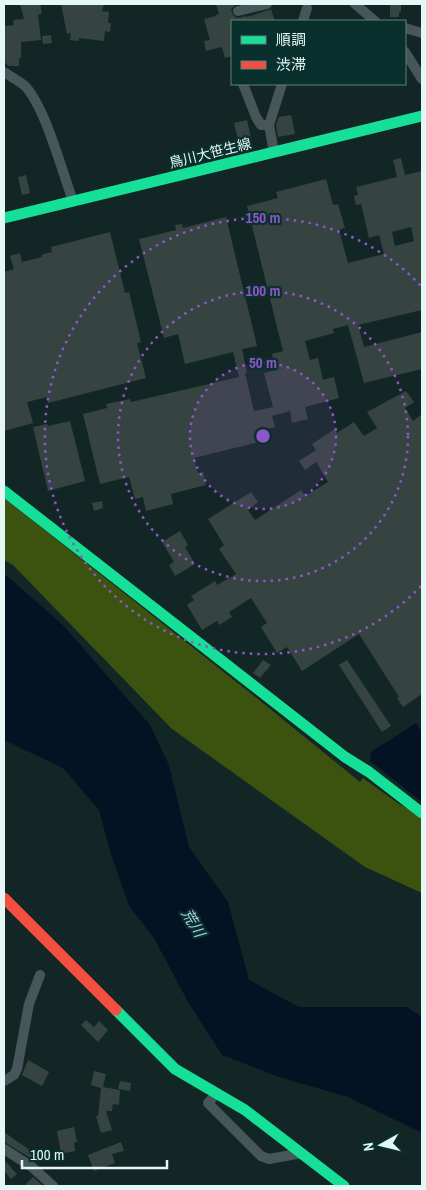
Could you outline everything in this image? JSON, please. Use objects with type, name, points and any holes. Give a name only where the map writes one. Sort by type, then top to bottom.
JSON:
[{"type":"street","points":[[238,11],[261,4]]},
{"type":"street","points":[[355,4],[374,20]]},
{"type":"street","points":[[303,20],[307,8]]},
{"type":"street","points":[[406,28],[422,33]]},
{"type":"street","points":[[406,54],[422,78]]},
{"type":"street","points":[[4,72],[25,87],[34,100],[46,126],[73,201]]},
{"type":"street","points":[[243,85],[261,125],[269,125]]},
{"type":"street","points":[[274,152],[269,125],[282,85]]},
{"type":"street","name":"鳥川大笹生線","points":[[4,218],[422,116]]},
{"type":"street","points":[[4,491],[345,758],[369,772],[422,813]]},
{"type":"street","points":[[4,898],[167,1062],[184,1075],[246,1110],[344,1186]]},
{"type":"street","points":[[4,1081],[14,1075],[17,1069],[29,1004],[40,975]]},
{"type":"street","points":[[217,1093],[208,1103],[261,1156],[269,1159],[302,1153]]},
{"type":"street","points":[[4,1149],[32,1167],[53,1186]]},
{"type":"green space","points":[[4,498],[360,782],[363,778],[399,804],[422,816],[422,893],[365,867],[172,729],[13,565],[4,560]]},
{"type":"water","name":"荒川","points":[[7,576],[63,625],[150,725],[169,765],[189,847],[228,902],[249,980],[299,1007],[407,1007],[422,1017],[422,1133],[348,1097],[279,1077],[222,1055],[188,1002],[154,938],[129,906],[110,851],[99,810],[63,768],[4,740],[4,577]]},
{"type":"water","points":[[416,723],[422,732],[422,802],[370,761],[371,752]]},
{"type":"building","points":[[20,4],[40,4],[42,13],[38,15],[41,40],[21,42],[19,66],[8,66],[4,61],[4,26],[14,25],[13,20],[24,19]]},
{"type":"building","points":[[61,4],[104,4],[102,11],[109,12],[108,23],[111,23],[110,32],[105,31],[104,41],[79,38],[79,41],[70,40],[71,33],[67,34]]},
{"type":"building","points":[[216,4],[239,4],[231,10],[237,18],[247,17],[271,9],[275,20],[231,20],[231,56],[225,58],[222,47],[206,51],[204,41],[210,40],[204,19],[219,14]]},
{"type":"building","points":[[390,4],[401,4],[399,17],[390,17]]},
{"type":"building","points":[[51,35],[52,43],[43,44],[42,36]]},
{"type":"building","points":[[291,115],[295,134],[278,137],[276,125],[279,117]]},
{"type":"building","points":[[247,120],[251,138],[238,140],[234,123]]},
{"type":"building","points":[[401,158],[405,175],[422,171],[422,310],[358,325],[364,347],[422,332],[422,369],[364,383],[348,325],[333,329],[334,333],[305,341],[310,360],[318,358],[323,380],[334,377],[339,398],[305,407],[308,419],[292,423],[290,411],[272,416],[275,427],[259,431],[260,433],[257,433],[259,442],[194,458],[198,473],[203,472],[206,485],[171,494],[173,504],[146,511],[143,497],[135,499],[129,477],[100,484],[83,414],[107,408],[106,404],[130,399],[131,402],[239,377],[233,352],[185,364],[178,334],[164,338],[139,239],[176,230],[175,225],[182,224],[183,228],[226,217],[257,346],[242,349],[247,373],[245,373],[254,411],[273,407],[264,373],[276,370],[272,354],[283,351],[247,206],[278,198],[276,192],[326,179],[333,205],[338,204],[345,228],[339,230],[348,263],[384,254],[379,235],[369,238],[361,204],[356,205],[354,196],[358,195],[356,187],[397,177],[393,160]],"holes":[[[411,227],[414,241],[395,246],[392,232]]]},
{"type":"building","points":[[26,175],[30,193],[22,195],[18,177]]},
{"type":"building","points":[[110,232],[125,293],[129,292],[141,342],[137,343],[146,378],[48,403],[47,397],[27,402],[33,423],[4,431],[4,272],[14,269],[10,256],[20,253],[22,262],[42,257],[41,255],[52,252],[51,247]]},
{"type":"building","points":[[406,391],[414,402],[405,408],[413,421],[422,414],[422,694],[403,707],[397,698],[399,697],[359,634],[302,671],[287,647],[277,653],[261,627],[267,623],[251,598],[229,612],[232,617],[219,625],[217,621],[202,630],[187,605],[194,600],[191,596],[215,581],[217,585],[236,574],[219,549],[224,545],[208,519],[251,492],[258,502],[248,510],[255,520],[301,490],[305,496],[328,482],[316,462],[305,470],[299,461],[316,450],[312,444],[335,429],[337,433],[354,422],[364,436],[377,428],[367,412]]},
{"type":"building","points":[[70,421],[85,481],[48,491],[33,427]]},
{"type":"building","points":[[102,501],[103,508],[94,511],[92,503]]},
{"type":"building","points":[[180,531],[188,545],[185,547],[195,564],[175,576],[169,565],[174,562],[162,542]]},
{"type":"building","points":[[263,660],[271,665],[260,678],[253,673]]},
{"type":"building","points":[[347,660],[391,726],[382,732],[339,665]]},
{"type":"building","points":[[86,1020],[94,1027],[99,1021],[108,1030],[98,1042],[81,1025]]},
{"type":"building","points":[[28,1060],[49,1072],[42,1086],[22,1075]]},
{"type":"building","points":[[94,1071],[106,1074],[103,1087],[120,1090],[119,1105],[113,1104],[112,1111],[106,1111],[112,1130],[101,1133],[96,1116],[98,1116],[101,1088],[91,1085]]},
{"type":"building","points":[[120,1081],[131,1083],[130,1091],[118,1089]]},
{"type":"building","points":[[74,1127],[77,1142],[74,1143],[75,1151],[61,1154],[57,1131]]},
{"type":"building","points":[[4,1132],[36,1154],[32,1159],[4,1142]]},
{"type":"building","points":[[121,1142],[124,1151],[112,1154],[115,1163],[94,1171],[88,1155]]},
{"type":"building","points":[[4,1160],[17,1174],[11,1179],[4,1171]]},
{"type":"building","points":[[33,1177],[43,1186],[24,1186]]},
{"type":"traffic: fast","points":[[4,218],[422,116]]},
{"type":"traffic: fast","points":[[4,491],[345,757],[369,772],[422,813]]},
{"type":"traffic: fast","points":[[116,1010],[175,1069],[245,1110],[344,1186]]},
{"type":"traffic: jam","points":[[4,898],[116,1010]]}]
